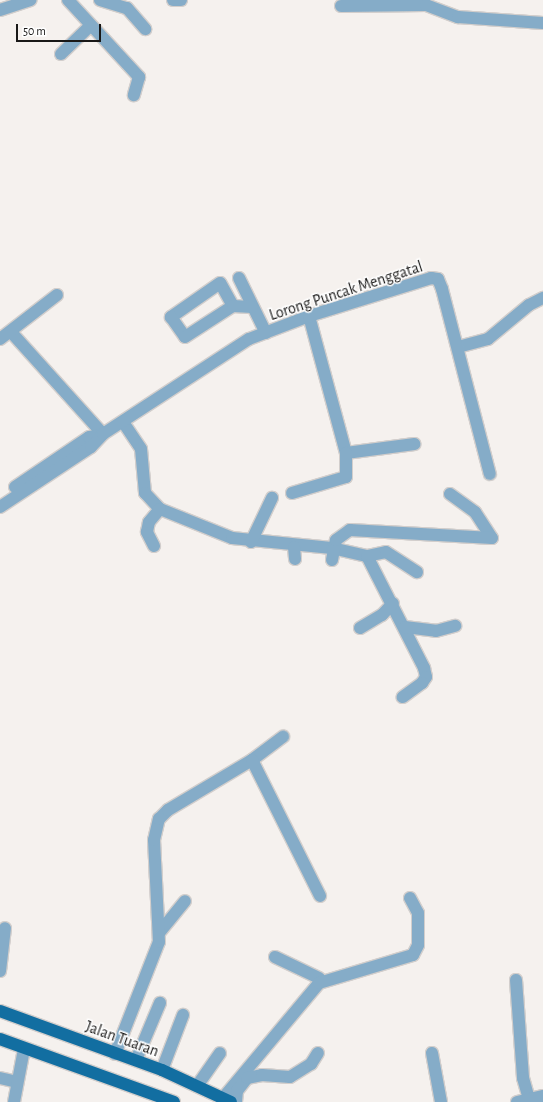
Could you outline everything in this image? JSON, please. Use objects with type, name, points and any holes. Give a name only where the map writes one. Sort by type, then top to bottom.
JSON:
[{"type":"main road","name":"Jalan Tuaran","points":[[0,1011],[162,1070],[227,1100]]},
{"type":"main road","points":[[0,1039],[173,1102]]},
{"type":"street","points":[[0,10],[30,0]]},
{"type":"street","points":[[68,0],[90,26],[139,78],[134,95]]},
{"type":"street","points":[[100,0],[127,8],[145,29]]},
{"type":"street","points":[[173,0],[181,0]]},
{"type":"street","points":[[340,6],[426,6],[458,17],[543,23]]},
{"type":"street","points":[[61,54],[90,26]]},
{"type":"street","points":[[239,278],[243,290],[266,333]]},
{"type":"street","name":"Lorong Puncak Menggatal","points":[[103,434],[249,339],[308,316],[431,278],[438,279],[458,347]]},
{"type":"street","points":[[233,306],[220,283],[171,317],[185,337],[233,306],[243,290]]},
{"type":"street","points":[[0,339],[57,295]]},
{"type":"street","points":[[490,474],[458,347],[488,340],[514,317],[543,298]]},
{"type":"street","points":[[233,306],[252,307]]},
{"type":"street","points":[[292,493],[346,477],[346,453],[308,316]]},
{"type":"street","points":[[11,332],[103,434]]},
{"type":"street","points":[[123,422],[141,449],[145,493],[160,509],[232,538],[251,542],[294,547],[332,554],[367,556],[386,552],[417,572]]},
{"type":"street","points":[[0,498],[89,437],[103,434]]},
{"type":"street","points":[[0,507],[91,447],[103,434]]},
{"type":"street","points":[[346,453],[414,444]]},
{"type":"street","points":[[332,554],[341,533],[350,530],[492,538],[475,512],[450,494]]},
{"type":"street","points":[[251,542],[272,498]]},
{"type":"street","points":[[154,546],[146,532],[149,522],[160,509]]},
{"type":"street","points":[[294,547],[295,559]]},
{"type":"street","points":[[367,556],[393,603],[426,677],[403,697]]},
{"type":"street","points":[[360,628],[382,615],[393,603]]},
{"type":"street","points":[[404,627],[436,631],[455,626]]},
{"type":"street","points":[[115,1054],[153,959],[160,932],[154,840],[159,819],[168,810],[252,760],[283,737]]},
{"type":"street","points":[[252,760],[320,896]]},
{"type":"street","points":[[275,957],[319,976],[413,955],[418,945],[418,913],[410,898]]},
{"type":"street","points":[[160,932],[185,901]]},
{"type":"street","points":[[0,971],[5,928]]},
{"type":"street","points":[[227,1100],[319,976]]},
{"type":"street","points":[[516,980],[523,1078],[530,1100]]},
{"type":"street","points":[[136,1060],[160,1003]]},
{"type":"street","points":[[162,1070],[183,1015]]},
{"type":"street","points":[[14,1102],[24,1049]]},
{"type":"street","points":[[197,1086],[220,1053]]},
{"type":"street","points":[[236,1102],[237,1091],[247,1078],[262,1075],[290,1077],[311,1064],[318,1053]]},
{"type":"street","points":[[432,1053],[441,1102]]},
{"type":"street","points":[[0,1078],[17,1082]]},
{"type":"street","points":[[517,1102],[543,1096]]}]
